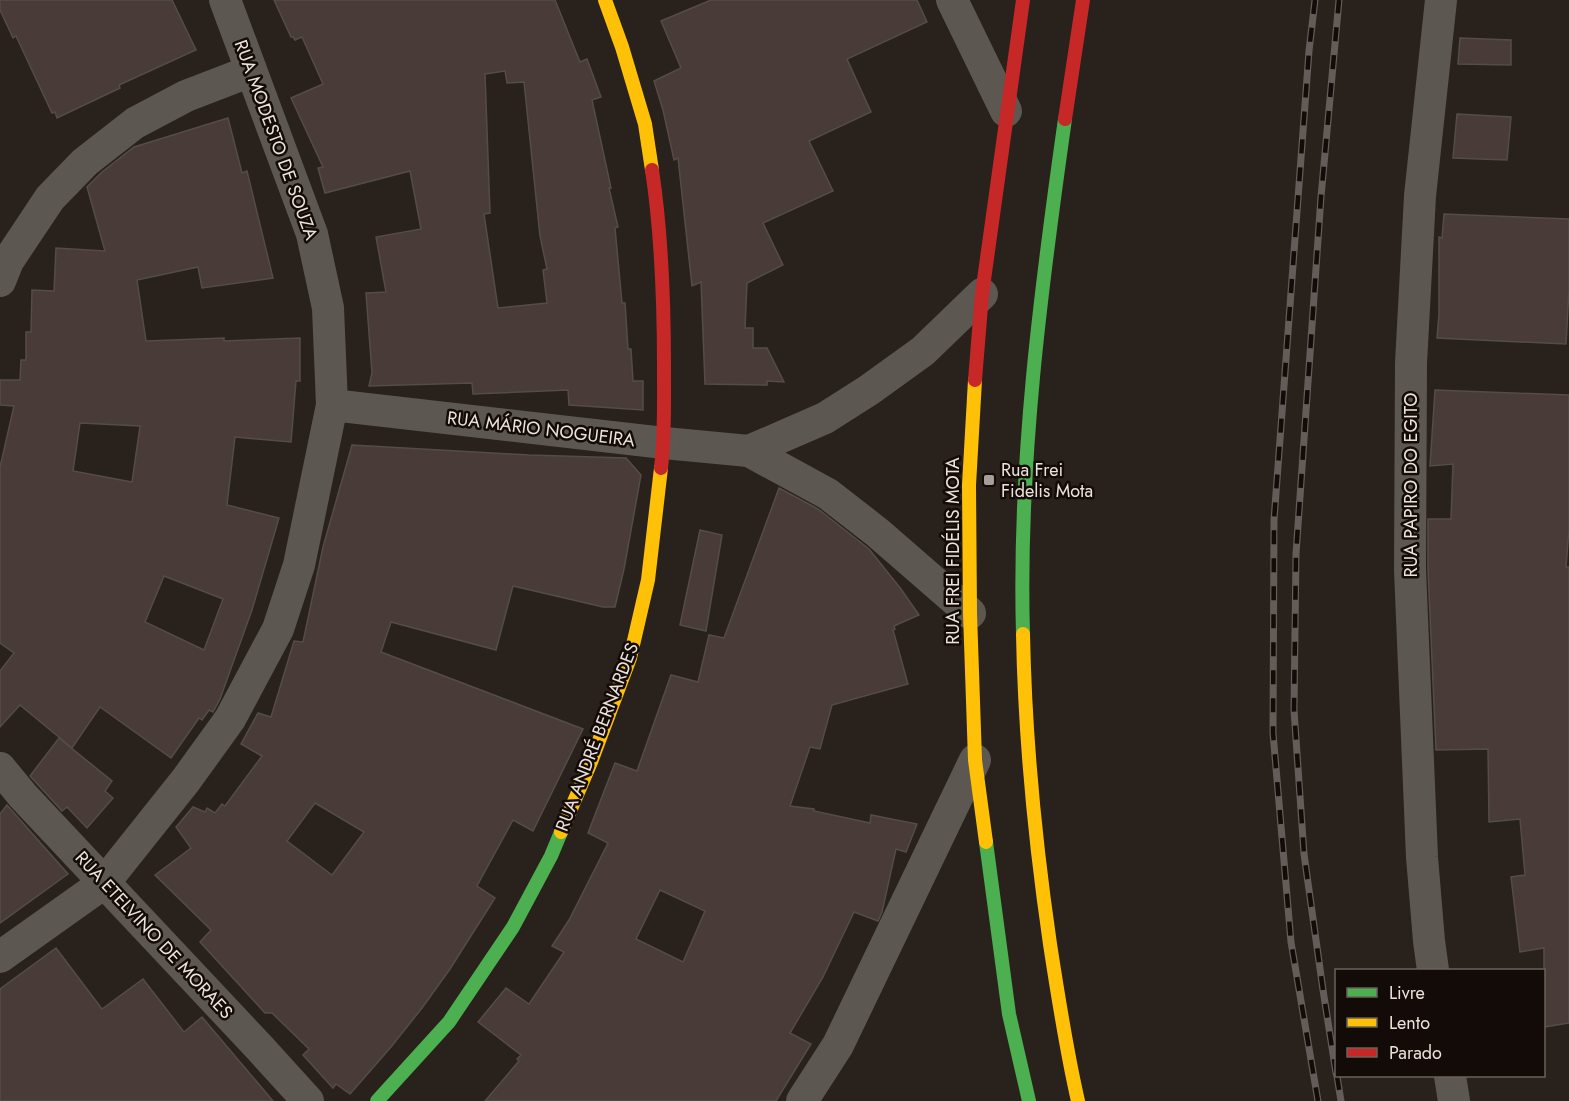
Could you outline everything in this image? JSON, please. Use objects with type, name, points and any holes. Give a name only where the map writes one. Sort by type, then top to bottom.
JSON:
[{"type":"street","name":"RUA MODESTO DE SOUZA","points":[[0,957],[104,883],[186,780],[230,719],[278,630],[299,565],[332,405],[328,308],[312,234],[225,0]]},
{"type":"street","name":"RUA ANDRÉ BERNARDES","points":[[377,1101],[449,1022],[513,927],[551,856],[591,762],[630,658],[648,580],[664,443],[664,299],[656,197],[645,124],[605,0]]},
{"type":"street","points":[[952,0],[1006,111]]},
{"type":"street","name":"RUA FREI FIDÉLIS MOTA","points":[[1023,0],[982,294],[969,485],[975,760],[1009,1014],[1029,1101]]},
{"type":"street","points":[[1078,1101],[1055,976],[1036,834],[1024,701],[1022,600],[1025,479],[1039,322],[1062,140],[1083,0]]},
{"type":"street","name":"RUA PAPIRO DO EGITO","points":[[1434,969],[1429,941],[1422,857],[1410,570],[1411,374],[1420,196],[1441,0]]},
{"type":"street","points":[[0,281],[8,261],[50,198],[85,162],[135,123],[186,96],[251,71]]},
{"type":"street","name":"RUA MÁRIO NOGUEIRA","points":[[749,451],[825,418],[869,390],[923,351],[982,294]]},
{"type":"street","name":"RUA MÁRIO NOGUEIRA","points":[[332,405],[749,451],[828,494],[878,533],[970,613]]},
{"type":"street","points":[[802,1101],[838,1045],[975,760]]},
{"type":"street","name":"RUA ETELVINO DE MORAES","points":[[0,768],[23,796],[308,1101]]},
{"type":"street","points":[[1450,1077],[1454,1101]]},
{"type":"building","points":[[0,0],[172,0],[196,50],[119,85],[120,88],[57,118],[55,112],[52,113],[16,36],[13,38],[0,10]]},
{"type":"building","points":[[274,0],[555,0],[580,62],[587,59],[601,97],[592,100],[618,227],[615,228],[622,303],[625,303],[633,381],[643,381],[643,410],[569,405],[568,390],[473,394],[472,383],[369,386],[372,373],[366,293],[386,292],[376,237],[421,229],[410,171],[325,193],[318,168],[323,167],[291,98],[323,84],[302,37],[295,40],[291,37]],"holes":[[[505,71],[507,83],[524,82],[540,236],[547,269],[543,270],[547,303],[498,308],[484,214],[490,213],[485,74]]]},
{"type":"building","points":[[711,0],[917,0],[927,22],[847,59],[871,112],[809,141],[833,191],[763,223],[783,265],[747,283],[745,328],[753,328],[753,348],[767,348],[784,382],[767,381],[767,385],[705,384],[701,282],[692,286],[678,158],[674,160],[654,81],[681,68],[661,21]]},
{"type":"building","points":[[1460,38],[1511,40],[1511,65],[1458,64]]},
{"type":"building","points":[[1457,114],[1511,117],[1507,160],[1453,158]]},
{"type":"building","points":[[228,118],[242,173],[247,171],[273,278],[202,288],[198,267],[137,280],[146,341],[300,338],[300,381],[296,381],[291,442],[235,437],[227,505],[279,518],[252,610],[220,699],[213,712],[209,710],[202,720],[199,718],[171,758],[100,707],[72,748],[20,705],[0,727],[0,671],[14,653],[0,643],[0,467],[14,406],[0,405],[0,380],[20,380],[21,360],[26,360],[26,332],[31,332],[32,290],[54,291],[56,248],[105,251],[87,187],[134,147]],"holes":[[[80,423],[140,426],[132,482],[73,471]],[[164,576],[223,599],[204,650],[145,622]]]},
{"type":"building","points":[[1444,214],[1569,219],[1566,344],[1437,338],[1439,237],[1442,238]]},
{"type":"building","points":[[1435,390],[1569,395],[1569,529],[1566,567],[1569,567],[1569,1023],[1545,1027],[1544,948],[1520,952],[1511,877],[1525,875],[1520,819],[1489,822],[1488,749],[1436,750],[1428,519],[1451,519],[1453,464],[1430,466]]},
{"type":"building","points":[[352,445],[626,458],[641,475],[615,607],[603,607],[513,586],[496,650],[391,622],[381,652],[583,729],[533,831],[513,820],[477,886],[495,898],[450,969],[391,1047],[350,1094],[336,1084],[333,1088],[303,1055],[309,1049],[272,1013],[265,1013],[200,942],[211,930],[155,875],[191,848],[176,827],[193,807],[205,812],[207,808],[215,813],[222,804],[225,806],[262,756],[241,744],[258,713],[271,717],[294,641],[303,642],[323,547]],"holes":[[[315,803],[364,832],[332,875],[287,841]]]},
{"type":"building","points":[[779,488],[818,509],[869,549],[919,615],[894,626],[893,630],[908,684],[832,705],[820,749],[810,747],[790,806],[814,809],[814,811],[870,823],[871,815],[917,824],[906,852],[896,849],[878,921],[854,912],[823,977],[790,1033],[811,1044],[776,1101],[485,1101],[519,1061],[517,1059],[521,1055],[478,1022],[506,988],[529,1004],[564,952],[552,946],[569,920],[608,843],[588,833],[615,763],[637,771],[671,675],[698,682],[709,635],[724,638]],"holes":[[[660,890],[705,911],[683,962],[636,939]]]},
{"type":"building","points":[[700,530],[722,535],[706,631],[680,625]]},
{"type":"building","points":[[59,738],[112,781],[105,791],[113,798],[87,828],[67,807],[62,811],[30,776]]},
{"type":"building","points":[[7,805],[68,874],[0,923],[0,814]]},
{"type":"building","points":[[56,948],[102,1009],[143,979],[184,1032],[202,1017],[273,1101],[0,1101],[0,989]]},
{"type":"railway","points":[[1315,0],[1309,51],[1274,520],[1273,733],[1291,942],[1318,1101]]},
{"type":"railway","points":[[1335,1067],[1304,854],[1294,710],[1296,554],[1321,197],[1339,0]]},
{"type":"railway","points":[[1337,1077],[1341,1101]]},
{"type":"traffic: fast","points":[[1023,634],[1024,505],[1033,376],[1065,119]]},
{"type":"traffic: fast","points":[[377,1101],[449,1022],[513,927],[551,856],[561,832]]},
{"type":"traffic: fast","points":[[986,842],[1009,1014],[1029,1101]]},
{"type":"traffic: slow","points":[[605,0],[645,124],[652,170]]},
{"type":"traffic: slow","points":[[975,380],[969,485],[970,613],[975,760],[986,842]]},
{"type":"traffic: slow","points":[[561,832],[591,762],[630,658],[648,580],[661,468]]},
{"type":"traffic: slow","points":[[1023,634],[1028,751],[1040,867],[1059,1003],[1078,1101]]},
{"type":"traffic: jam","points":[[975,380],[982,294],[1023,0]]},
{"type":"traffic: jam","points":[[1065,119],[1083,0]]},
{"type":"traffic: jam","points":[[652,170],[663,293],[664,418],[661,468]]},
{"type":"place","name":"Rua Frei Fidelis Mota","points":[[989,480]]}]
